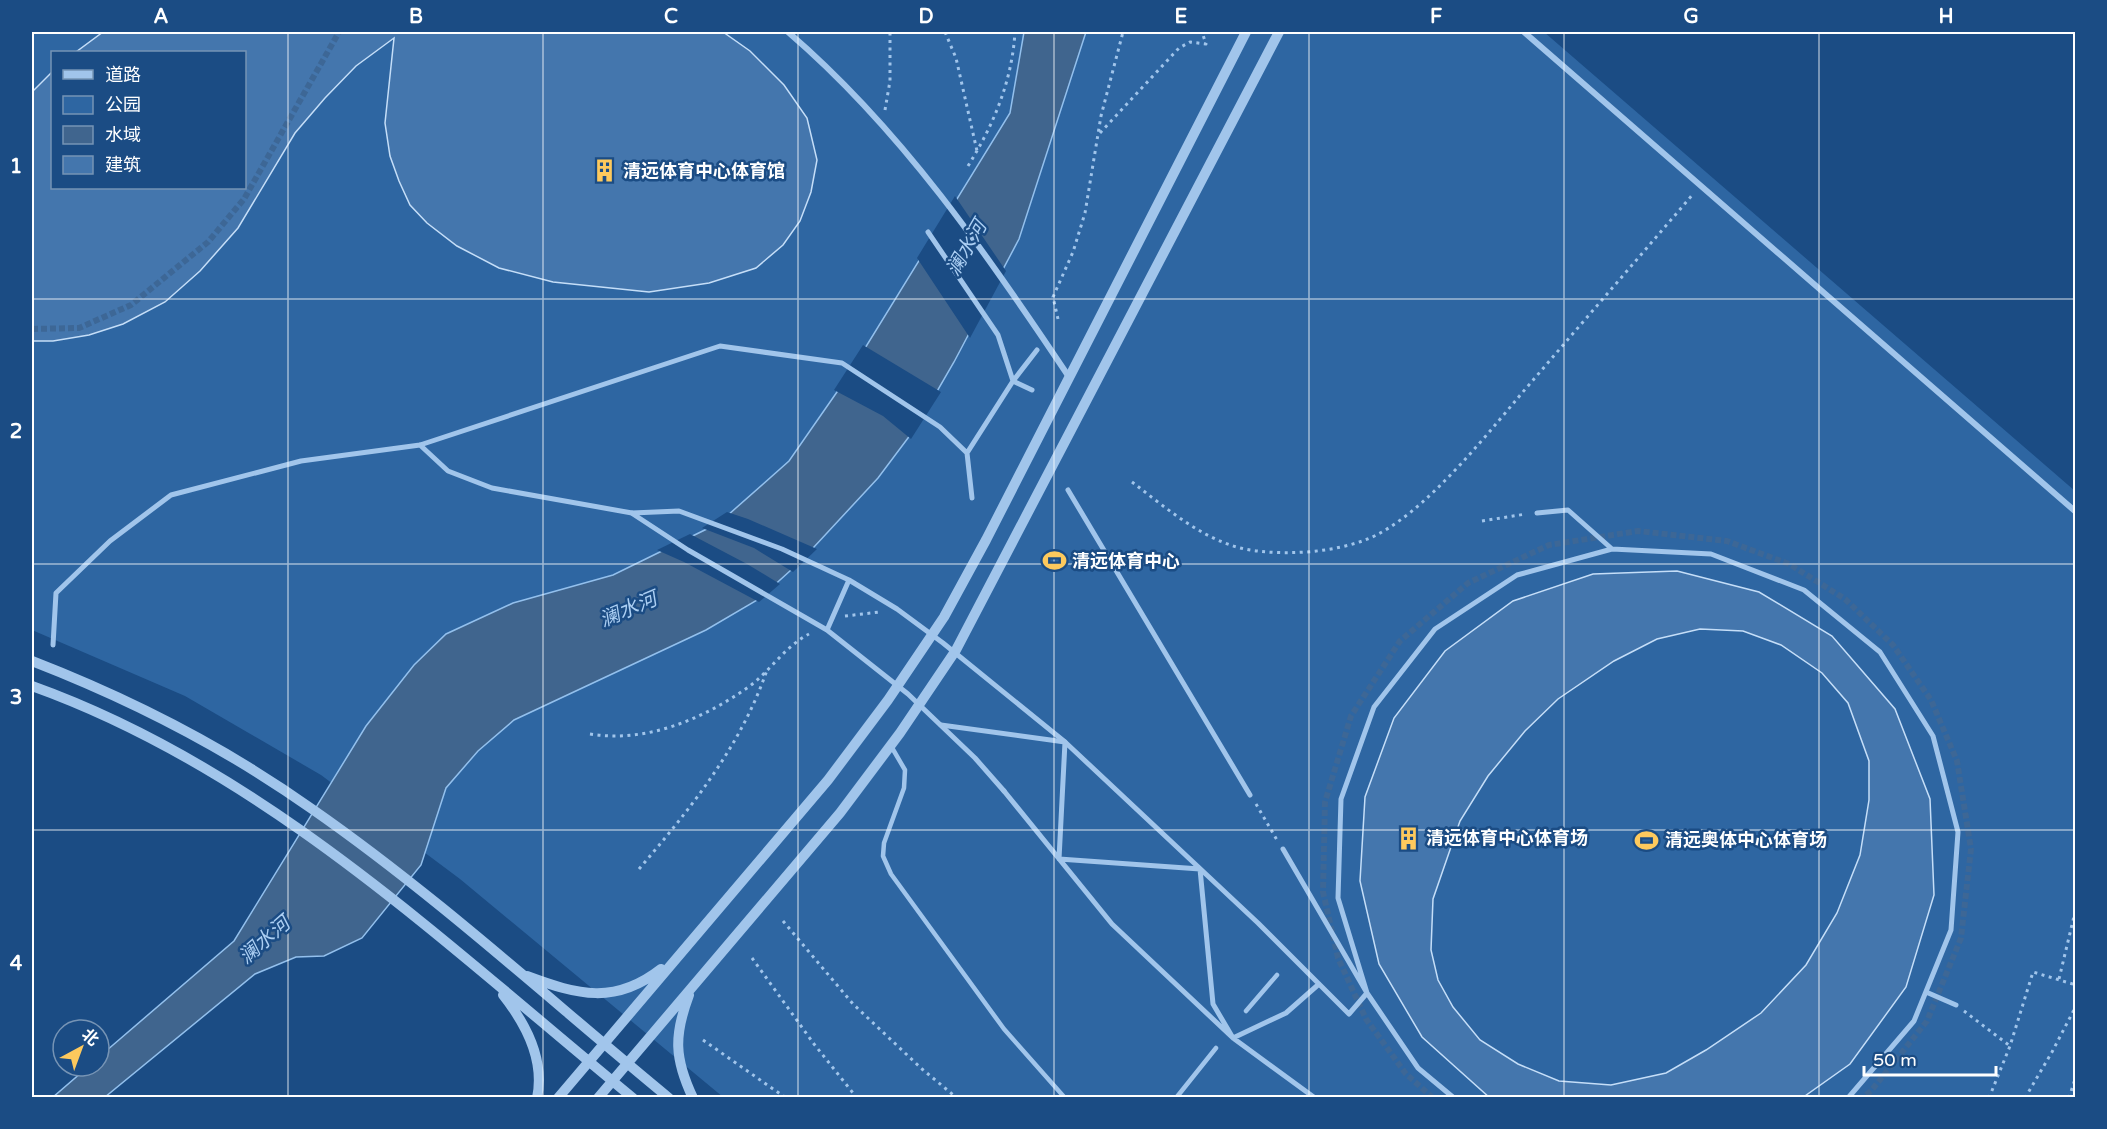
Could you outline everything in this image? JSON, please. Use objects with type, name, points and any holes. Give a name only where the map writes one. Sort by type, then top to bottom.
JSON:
[{"type":"street","points":[[788,32],[856,97],[946,202],[1069,377]]},
{"type":"street","points":[[558,1098],[828,780],[888,700],[944,617],[1246,32]]},
{"type":"street","points":[[598,1098],[840,813],[890,746],[956,650],[1279,32]]},
{"type":"street","points":[[1524,32],[2076,512]]},
{"type":"street","points":[[928,232],[998,335],[1013,381],[1032,390]]},
{"type":"street","points":[[53,645],[56,593],[110,541],[171,495],[300,461],[420,445],[720,346],[842,363],[940,427],[967,453]]},
{"type":"street","points":[[972,498],[967,453],[1013,381],[1037,350]]},
{"type":"street","points":[[420,445],[448,471],[492,488],[632,513],[679,512],[782,549],[849,580],[897,609],[943,643],[1065,742],[1349,1014],[1367,993]]},
{"type":"street","points":[[1068,490],[1250,795]]},
{"type":"street","points":[[1537,513],[1568,510],[1612,549]]},
{"type":"street","points":[[632,513],[688,550],[828,630],[908,694],[1004,791],[1112,924],[1233,1038],[1315,1098]]},
{"type":"street","points":[[1367,993],[1338,898],[1341,799],[1374,706],[1435,629],[1517,575],[1612,549],[1711,554],[1804,590],[1880,652],[1933,736],[1958,832],[1951,930],[1926,992],[1914,1021],[1848,1098]]},
{"type":"street","points":[[828,630],[849,580]]},
{"type":"street","points":[[32,661],[142,708],[201,740],[311,807],[415,887],[669,1098]]},
{"type":"street","points":[[32,686],[127,726],[186,757],[296,825],[400,904],[633,1098]]},
{"type":"street","points":[[941,725],[1065,742]]},
{"type":"street","points":[[1059,859],[1065,742]]},
{"type":"street","points":[[1283,849],[1367,993],[1418,1068],[1454,1098]]},
{"type":"street","points":[[1059,859],[1200,869]]},
{"type":"street","points":[[1200,869],[1213,1004],[1233,1038]]},
{"type":"street","points":[[519,974],[564,990],[613,994],[646,981],[678,956]]},
{"type":"street","points":[[489,979],[510,1005],[535,1053],[539,1068],[537,1098]]},
{"type":"street","points":[[1233,1038],[1286,1013],[1319,984]]},
{"type":"street","points":[[692,987],[682,1012],[677,1041],[682,1074],[693,1098]]},
{"type":"street","points":[[1926,992],[1956,1005]]},
{"type":"lane","points":[[890,746],[904,770],[904,788],[884,843],[883,856],[891,874],[1004,1029],[1065,1098]]},
{"type":"lane","points":[[1246,1011],[1276,975]]},
{"type":"lane","points":[[1176,1098],[1216,1048]]},
{"type":"path","points":[[885,114],[890,81],[890,32]]},
{"type":"path","points":[[945,32],[956,58],[977,151]]},
{"type":"path","points":[[968,166],[1005,93],[1015,32]]},
{"type":"path","points":[[1058,320],[1053,297],[1073,252],[1084,213],[1098,134],[1123,32]]},
{"type":"path","points":[[1098,134],[1179,48],[1190,42],[1206,44],[1202,32]]},
{"type":"path","points":[[1132,482],[1188,524],[1222,542],[1256,551],[1292,552],[1332,548],[1366,540],[1398,521],[1454,471],[1701,185]]},
{"type":"path","points":[[1482,521],[1537,513]]},
{"type":"path","points":[[841,617],[882,612]]},
{"type":"path","points":[[590,734],[615,738],[648,734],[691,720],[748,688],[798,639],[815,631]]},
{"type":"path","points":[[639,869],[672,831],[739,736],[767,669]]},
{"type":"path","points":[[1250,795],[1283,849]]},
{"type":"path","points":[[2059,980],[2076,908]]},
{"type":"path","points":[[783,921],[853,1004],[922,1069],[957,1098]]},
{"type":"path","points":[[752,958],[857,1098]]},
{"type":"path","points":[[1989,1098],[2010,1046],[2033,972],[2076,986]]},
{"type":"path","points":[[1956,1005],[2010,1046]]},
{"type":"path","points":[[2025,1098],[2076,1006]]},
{"type":"path","points":[[703,1040],[786,1098]]},
{"type":"path","points":[[2068,1098],[2076,1076]]},
{"type":"green space","name":"清远体育中心","points":[[32,32],[1544,32],[2075,491],[2075,1097],[723,1097],[460,879],[321,775],[185,696],[32,630]]},
{"type":"water","name":"澜水河","points":[[1024,32],[1086,32],[1019,239],[954,362],[917,426],[878,478],[801,561],[759,599],[706,630],[514,720],[478,751],[446,788],[421,865],[362,938],[324,956],[296,957],[255,974],[105,1097],[52,1098],[75,1078],[111,1078],[111,1047],[234,941],[366,726],[414,665],[446,634],[513,603],[613,575],[719,523],[789,461],[846,379],[1010,113]]},
{"type":"pier","points":[[955,196],[1006,271],[970,338],[917,258]]},
{"type":"pier","points":[[863,345],[941,392],[911,439],[883,416],[834,390]]},
{"type":"pier","points":[[727,512],[817,549],[793,572],[754,548],[702,528]]},
{"type":"pier","points":[[690,534],[780,584],[759,602],[657,550]]},
{"type":"building","name":"清远体育中心体育馆","points":[[103,32],[723,32],[750,51],[784,85],[807,118],[817,160],[811,192],[800,221],[783,245],[756,268],[709,283],[649,292],[553,282],[499,268],[457,246],[427,223],[410,205],[399,181],[390,156],[385,123],[394,38],[356,66],[325,98],[295,133],[238,228],[200,271],[165,302],[123,324],[89,335],[53,341],[32,341],[32,92],[51,73],[51,189],[246,189],[246,51],[77,51]]},
{"type":"building","name":"清远体育中心体育场","points":[[1677,571],[1759,592],[1832,636],[1895,709],[1930,799],[1934,895],[1906,987],[1850,1064],[1802,1098],[1490,1098],[1422,1037],[1379,964],[1360,881],[1365,797],[1394,718],[1445,651],[1513,601],[1593,574]],"holes":[[[1700,629],[1743,631],[1781,645],[1822,673],[1848,703],[1869,761],[1869,800],[1860,855],[1837,913],[1806,965],[1761,1013],[1706,1050],[1666,1073],[1611,1085],[1559,1081],[1518,1064],[1480,1040],[1453,1007],[1438,980],[1431,950],[1433,899],[1460,821],[1488,776],[1525,731],[1558,699],[1614,661],[1657,639]]]},
{"type":"tunnel","points":[[32,329],[79,328],[131,305],[208,242],[244,199],[339,32]]},
{"type":"tunnel","points":[[1433,1098],[1406,1074],[1366,1019],[1338,958],[1323,892],[1325,802],[1351,716],[1400,641],[1468,583],[1549,545],[1638,531],[1727,541],[1789,564],[1845,599],[1893,645],[1931,700],[1957,761],[1971,849],[1961,938],[1927,1021],[1871,1091],[1862,1098]]},
{"type":"place","name":"清远体育中心体育馆","points":[[605,171]]},
{"type":"place","name":"清远体育中心","points":[[1054,561]]},
{"type":"place","name":"清远体育中心体育场","points":[[1408,838]]},
{"type":"place","name":"清远奥体中心体育场","points":[[1647,840]]}]
